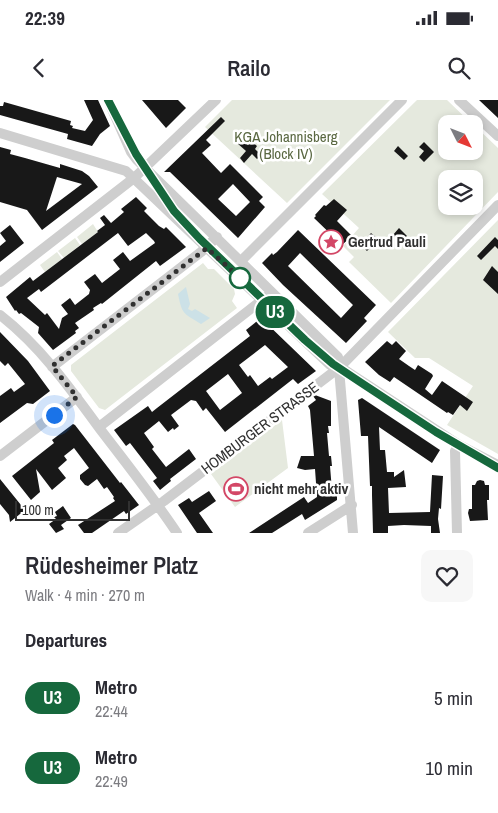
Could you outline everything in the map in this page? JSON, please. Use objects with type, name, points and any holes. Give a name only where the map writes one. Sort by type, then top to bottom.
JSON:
[{"type":"street","points":[[108,100],[132,152],[146,168],[338,357],[353,533]]},
{"type":"street","points":[[0,282],[146,168],[216,100]]},
{"type":"street","points":[[241,261],[402,100]]},
{"type":"street","points":[[459,100],[498,136]]},
{"type":"street","points":[[0,134],[126,171],[330,365],[340,367],[459,445],[498,465]]},
{"type":"street","name":"HOMBURGER STRASSE","points":[[118,533],[158,506],[340,367],[498,205]]},
{"type":"street","points":[[52,366],[207,248],[217,237]]},
{"type":"street","points":[[98,427],[273,292]]},
{"type":"street","points":[[0,315],[19,330],[52,366],[177,533]]},
{"type":"street","points":[[0,456],[77,397]]},
{"type":"street","points":[[457,533],[455,451],[459,445]]},
{"type":"street","points":[[308,533],[352,505]]},
{"type":"green space","name":"KGA Johannisberg (Block IV)","points":[[232,100],[390,100],[287,203],[205,127]]},
{"type":"green space","points":[[417,100],[447,100],[463,115],[438,115],[438,160],[483,160],[483,134],[498,148],[498,192],[483,208],[483,170],[438,170],[438,215],[476,215],[391,303],[349,262],[354,257],[343,246],[359,228],[322,194]]},
{"type":"green space","points":[[498,220],[498,454],[447,425],[473,386],[429,358],[415,358],[388,332]]},
{"type":"green space","points":[[93,224],[98,232],[82,244],[77,237]]},
{"type":"green space","points":[[75,238],[80,245],[64,258],[58,251]]},
{"type":"green space","points":[[57,252],[62,259],[45,272],[40,265]]},
{"type":"green space","points":[[203,263],[208,269],[214,269],[234,289],[235,294],[232,301],[237,308],[105,410],[99,408],[71,371],[71,365]]},
{"type":"green space","points":[[282,420],[288,468],[235,507],[211,474]]},
{"type":"shaded area","points":[[186,287],[190,304],[188,309],[192,311],[195,309],[210,318],[201,324],[187,315],[182,309],[178,294]]},
{"type":"building","points":[[84,100],[98,100],[110,126],[100,134],[92,146],[67,139],[68,134],[0,115],[0,106],[3,106],[4,102],[71,121],[70,125],[73,126],[72,128],[85,131],[93,120]]},
{"type":"building","points":[[142,100],[178,100],[186,108],[166,128]]},
{"type":"building","points":[[479,100],[498,100],[498,118]]},
{"type":"building","points":[[221,117],[225,121],[206,140],[211,145],[202,153],[221,173],[230,164],[263,197],[259,201],[265,207],[238,238],[170,172],[164,172]],"holes":[[[233,184],[250,202],[236,216],[218,199]]]},
{"type":"building","points":[[241,138],[248,145],[251,141],[257,146],[255,149],[261,155],[257,159],[252,154],[244,163],[240,158],[246,151],[237,143]]},
{"type":"building","points":[[424,142],[434,152],[424,162],[419,157],[424,151],[419,147]]},
{"type":"building","points":[[398,146],[408,156],[404,160],[394,151]]},
{"type":"building","points":[[0,147],[11,150],[10,154],[60,168],[60,164],[82,171],[98,187],[42,230],[27,210],[0,202]],"holes":[[[57,177],[82,184],[46,211]]]},
{"type":"building","points":[[136,197],[147,208],[144,211],[159,226],[164,229],[166,227],[186,247],[160,266],[156,261],[102,304],[93,308],[94,310],[75,323],[79,328],[75,331],[76,333],[53,350],[38,333],[39,327],[21,313],[19,314],[15,311],[6,297],[30,277],[33,281],[98,232],[105,225],[100,218],[104,215],[111,223],[124,212],[121,209]],"holes":[[[118,233],[128,246],[146,233],[155,243],[130,261],[123,252],[113,260],[120,269],[102,283],[95,274],[84,282],[90,290],[89,294],[75,305],[70,298],[61,305],[68,314],[62,318],[59,329],[47,313],[45,315],[27,298],[39,289],[41,292]]]},
{"type":"building","points":[[334,199],[347,210],[337,221],[352,236],[342,245],[314,218],[324,205],[326,206]]},
{"type":"building","points":[[10,225],[24,243],[0,262],[0,246],[6,241],[0,233]]},
{"type":"building","points":[[399,228],[407,236],[401,242],[393,235]]},
{"type":"building","points":[[298,230],[376,305],[364,318],[367,321],[346,343],[262,263],[272,253],[273,255]],"holes":[[[300,253],[353,305],[341,318],[288,266]]]},
{"type":"building","points":[[371,233],[378,239],[367,251],[361,245]]},
{"type":"building","points":[[495,237],[498,240],[498,249],[495,246],[481,260],[477,256]]},
{"type":"building","points":[[492,266],[498,272],[498,294],[483,280]]},
{"type":"building","points":[[261,318],[316,371],[298,384],[293,379],[225,432],[206,408],[203,411],[196,401],[191,400],[171,415],[179,426],[174,430],[173,428],[168,432],[159,421],[144,433],[154,447],[152,449],[166,467],[189,449],[196,459],[170,479],[171,481],[160,490],[153,481],[157,478],[130,443],[126,446],[114,430],[148,406],[152,412],[250,336],[246,330]],"holes":[[[265,345],[288,367],[272,379],[270,377],[258,386],[239,365]],[[228,374],[242,393],[220,410],[206,391]]]},
{"type":"building","points":[[0,332],[28,361],[50,391],[33,404],[27,403],[0,423],[0,396],[11,388],[14,392],[25,384],[8,363],[5,366],[0,361]]},
{"type":"building","points":[[387,341],[392,345],[396,341],[406,351],[399,359],[415,370],[418,365],[432,374],[433,376],[425,389],[432,395],[442,381],[473,402],[467,411],[460,405],[453,415],[447,413],[394,377],[390,382],[379,375],[365,362]]},
{"type":"building","points":[[313,396],[331,401],[331,426],[328,426],[329,433],[327,433],[332,466],[330,466],[332,491],[337,490],[337,500],[305,520],[302,514],[272,533],[249,533],[304,497],[308,503],[317,497],[315,469],[305,470],[297,468],[301,456],[314,456],[310,410],[308,406],[316,400]]},
{"type":"building","points":[[362,398],[440,450],[432,463],[379,427],[380,450],[385,450],[387,472],[394,472],[394,477],[404,470],[406,487],[388,488],[389,513],[430,512],[432,475],[443,476],[441,509],[439,508],[438,519],[440,533],[431,533],[431,526],[404,525],[388,526],[388,533],[373,533],[368,436],[361,436],[358,400]]},
{"type":"building","points":[[73,424],[139,505],[126,514],[124,511],[92,533],[84,533],[78,525],[115,501],[107,487],[104,489],[97,479],[88,486],[80,479],[80,475],[89,468],[74,448],[64,456],[67,460],[58,468],[66,478],[52,490],[36,469],[40,492],[31,500],[12,476],[54,443],[52,440]]},
{"type":"building","points":[[0,479],[25,510],[10,522],[9,515],[0,504]]},
{"type":"building","points":[[480,480],[484,481],[485,485],[489,485],[489,500],[487,500],[488,520],[470,521],[468,513],[469,509],[472,509],[472,485],[475,485]]},
{"type":"building","points":[[209,491],[216,501],[199,513],[213,533],[197,533],[178,505],[189,498],[192,502]]},
{"type":"building","points":[[63,506],[71,518],[61,525],[64,529],[56,533],[49,524],[56,519],[54,517],[57,516],[55,512]]},
{"type":"metro line","name":"U3","points":[[108,100],[116,119],[136,154],[174,211],[200,239],[305,340],[333,364],[360,382],[436,432],[498,468]]},
{"type":"place","name":"Gertrud Pauli","points":[[331,242]]},
{"type":"place","name":"nicht mehr aktiv","points":[[236,489]]},
{"type":"route","points":[[54,415],[77,397],[52,366],[207,248],[240,278]]}]
